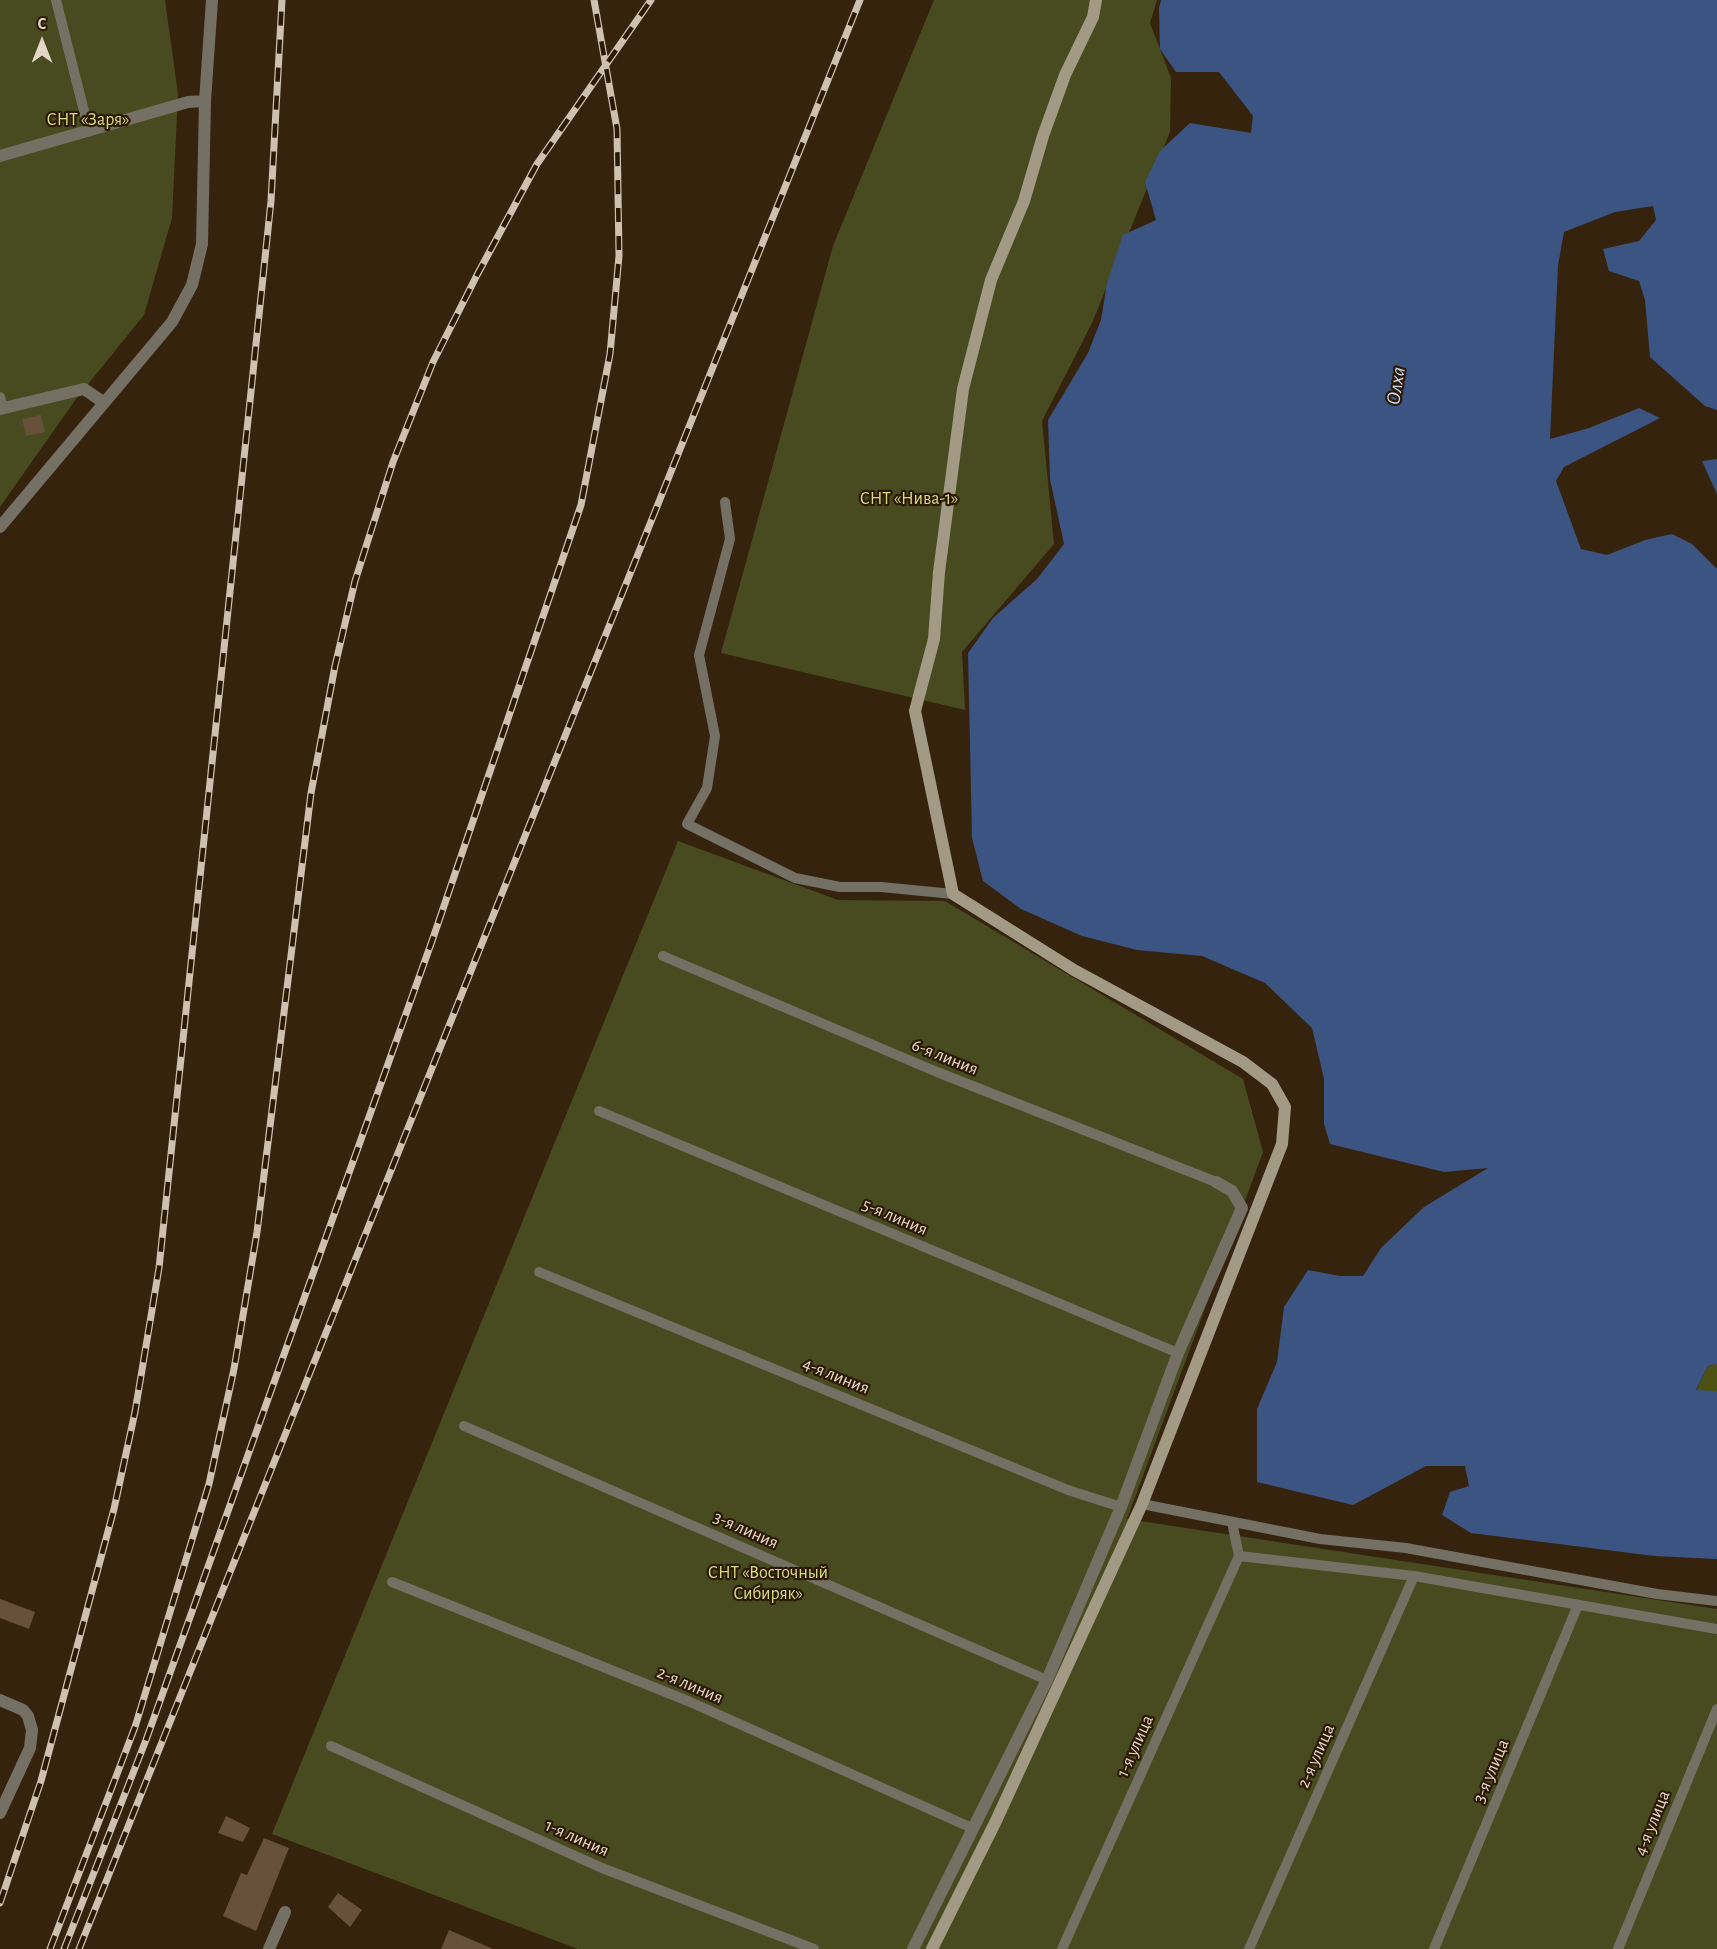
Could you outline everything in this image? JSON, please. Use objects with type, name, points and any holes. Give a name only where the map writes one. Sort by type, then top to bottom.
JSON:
[{"type":"street","points":[[0,528],[172,322],[192,285],[202,244],[205,101],[212,0]]},
{"type":"street","points":[[932,1949],[995,1823],[1142,1504],[1282,1144],[1284,1107],[1272,1084],[1242,1062],[1074,970],[953,894],[915,711],[934,639],[939,572],[963,389],[991,280],[1024,201],[1043,136],[1065,75],[1093,17],[1096,0]]},
{"type":"street","points":[[0,156],[188,102],[205,101]]},
{"type":"street","points":[[1,405],[84,389],[104,402]]},
{"type":"street","points":[[913,1949],[1047,1680],[1121,1507],[1178,1353],[1242,1208],[1232,1191],[1216,1182]]},
{"type":"street","points":[[0,1700],[24,1710],[32,1730],[30,1748],[0,1813]]},
{"type":"street","points":[[270,1949],[285,1912]]},
{"type":"lane","points":[[56,0],[89,131]]},
{"type":"lane","points":[[725,502],[730,539],[699,655],[715,736],[706,788],[687,824],[795,878],[840,887],[881,887],[953,894]]},
{"type":"lane","name":"6-я линия","points":[[663,956],[937,1072],[1216,1182]]},
{"type":"lane","name":"5-я линия","points":[[598,1111],[1178,1353]]},
{"type":"lane","name":"4-я линия","points":[[539,1272],[1068,1490],[1121,1507]]},
{"type":"lane","name":"3-я линия","points":[[464,1426],[1047,1680]]},
{"type":"lane","points":[[1142,1504],[1320,1539],[1406,1548],[1657,1594],[1717,1601]]},
{"type":"lane","points":[[1232,1521],[1239,1556],[1414,1576],[1717,1629]]},
{"type":"lane","name":"1-я улица","points":[[1062,1949],[1239,1556]]},
{"type":"lane","name":"2-я улица","points":[[1249,1949],[1414,1576]]},
{"type":"lane","name":"2-я линия","points":[[392,1582],[688,1701],[972,1828]]},
{"type":"lane","name":"3-я улица","points":[[1434,1949],[1578,1605]]},
{"type":"lane","name":"4-я улица","points":[[1618,1949],[1717,1709]]},
{"type":"lane","name":"1-я линия","points":[[331,1746],[602,1868],[814,1949]]},
{"type":"green space","name":"СНТ «Заря»","points":[[0,0],[165,0],[178,94],[172,218],[144,315],[76,399],[0,507]]},
{"type":"green space","name":"СНТ «Нива-1»","points":[[934,0],[1157,0],[1150,23],[1171,78],[1170,132],[1092,323],[1042,421],[1054,544],[962,652],[965,710],[721,653],[833,246]]},
{"type":"green space","name":"СНТ «Восточный Сибиряк»","points":[[678,841],[838,900],[945,901],[1243,1079],[1263,1152],[1127,1519],[1717,1609],[1717,1949],[578,1949],[272,1834]]},
{"type":"green space","points":[[1717,1364],[1717,1391],[1696,1391],[1708,1366]]},
{"type":"water","name":"Олха","points":[[1161,0],[1717,0],[1717,410],[1705,406],[1650,357],[1645,300],[1639,281],[1609,271],[1603,249],[1639,241],[1656,220],[1653,206],[1615,212],[1564,232],[1558,265],[1550,439],[1589,428],[1639,408],[1660,418],[1564,467],[1556,481],[1581,549],[1607,555],[1645,540],[1672,534],[1692,544],[1717,569],[1717,1364],[1708,1366],[1696,1390],[1717,1391],[1717,1559],[1654,1556],[1471,1533],[1442,1515],[1450,1492],[1469,1486],[1465,1466],[1426,1466],[1353,1505],[1257,1482],[1257,1409],[1277,1362],[1284,1307],[1308,1270],[1340,1276],[1363,1276],[1381,1248],[1424,1207],[1488,1168],[1444,1172],[1330,1144],[1324,1124],[1324,1079],[1312,1028],[1265,983],[1202,956],[1137,950],[1082,936],[1021,909],[983,881],[972,838],[968,653],[993,618],[1037,579],[1064,544],[1050,479],[1048,420],[1088,353],[1101,320],[1107,283],[1123,235],[1156,220],[1145,182],[1160,151],[1190,123],[1251,133],[1253,116],[1219,72],[1176,72],[1160,49],[1159,8]]},
{"type":"water","points":[[1717,459],[1717,494],[1702,461]]},
{"type":"building","points":[[41,415],[45,432],[26,436],[22,419]]},
{"type":"building","points":[[0,1599],[35,1612],[29,1629],[0,1618]]},
{"type":"building","points":[[226,1816],[250,1828],[243,1842],[218,1833]]},
{"type":"building","points":[[264,1838],[289,1848],[256,1931],[223,1916],[241,1873],[247,1875]]},
{"type":"building","points":[[338,1893],[362,1910],[350,1927],[328,1907]]},
{"type":"building","points":[[449,1930],[493,1949],[441,1949]]},
{"type":"railway","points":[[0,1903],[41,1781],[114,1509],[135,1412],[159,1268],[271,201],[282,0]]},
{"type":"railway","points":[[64,1949],[146,1740],[432,941],[581,505],[610,354],[619,256],[617,129],[594,0]]},
{"type":"railway","points":[[50,1949],[135,1727],[209,1484],[234,1369],[257,1232],[311,793],[335,666],[355,581],[393,462],[433,362],[477,275],[537,164],[651,0]]},
{"type":"railway","points":[[79,1949],[860,0]]}]
